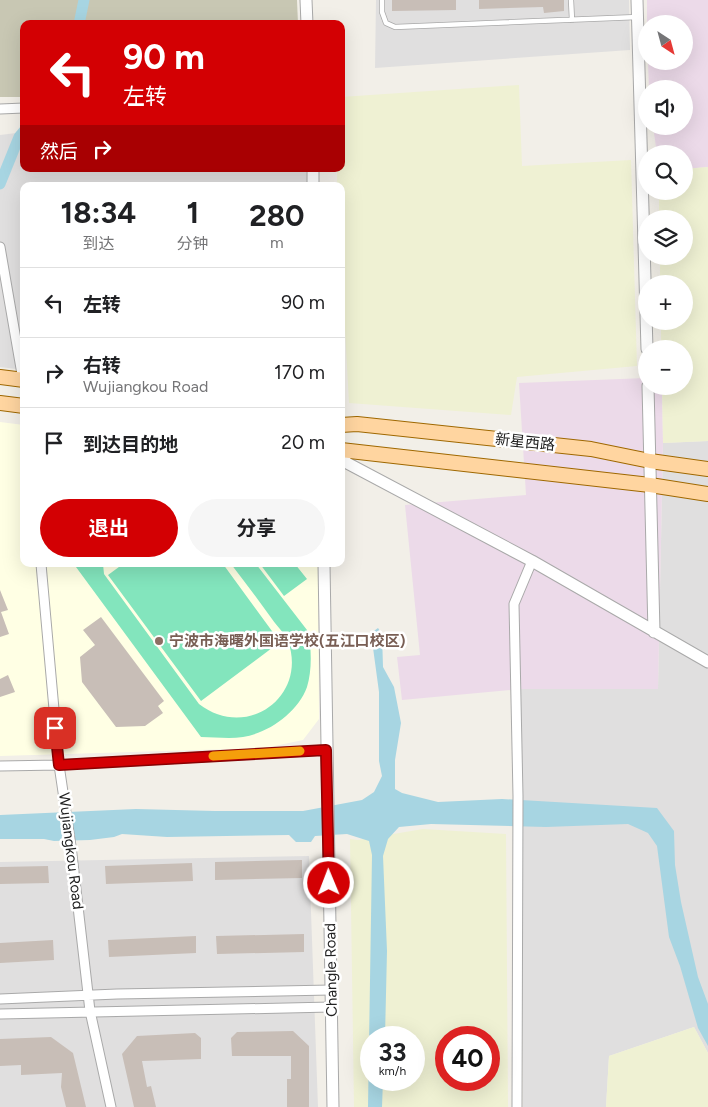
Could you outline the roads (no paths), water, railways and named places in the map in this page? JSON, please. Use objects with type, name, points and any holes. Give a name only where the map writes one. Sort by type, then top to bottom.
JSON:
[{"type":"main road","points":[[0,377],[20,380]]},
{"type":"main road","points":[[0,403],[20,406]]},
{"type":"main road","name":"新星西路","points":[[345,425],[357,424],[591,449],[650,461],[708,469]]},
{"type":"main road","name":"新星西路","points":[[345,450],[650,485],[708,494]]},
{"type":"street","points":[[306,0],[307,20]]},
{"type":"street","points":[[637,0],[638,17]]},
{"type":"street","points":[[639,70],[647,340]]},
{"type":"street","points":[[0,109],[20,108]]},
{"type":"street","points":[[0,247],[20,358]]},
{"type":"street","points":[[648,395],[654,632]]},
{"type":"street","points":[[345,460],[532,561],[708,662]]},
{"type":"street","points":[[517,1107],[518,796],[514,604],[532,561]]},
{"type":"street","name":"Wujiangkou Road","points":[[41,567],[59,765],[71,846],[90,1011],[111,1107]]},
{"type":"street","name":"Changle Road","points":[[324,567],[333,1107]]},
{"type":"street","points":[[0,766],[59,765],[326,750]]},
{"type":"street","points":[[0,999],[88,995],[331,990]]},
{"type":"street","points":[[0,1014],[331,1007]]},
{"type":"lane","points":[[382,0],[382,12],[386,22],[395,27],[638,17]]},
{"type":"lane","points":[[572,0],[572,20]]},
{"type":"water","points":[[378,628],[382,634],[383,667],[394,687],[401,723],[395,760],[395,789],[402,793],[438,802],[502,799],[657,808],[674,831],[675,865],[681,902],[698,977],[708,1004],[708,1046],[698,1028],[680,966],[669,937],[657,846],[648,833],[628,824],[546,827],[431,824],[399,827],[388,839],[383,856],[387,951],[385,1026],[369,1026],[372,855],[369,841],[347,834],[315,836],[311,842],[296,842],[289,835],[167,837],[122,834],[90,840],[0,839],[0,815],[136,809],[303,811],[362,800],[374,792],[382,776],[379,761],[379,692],[371,633]]},
{"type":"water","points":[[368,1091],[383,1091],[382,1107],[368,1107]]},
{"type":"waterway","points":[[80,20],[84,0]]},
{"type":"waterway","points":[[0,184],[20,136]]},
{"type":"place","name":"宁波市海曙外国语学校(五江口校区)","points":[[159,641]]}]
